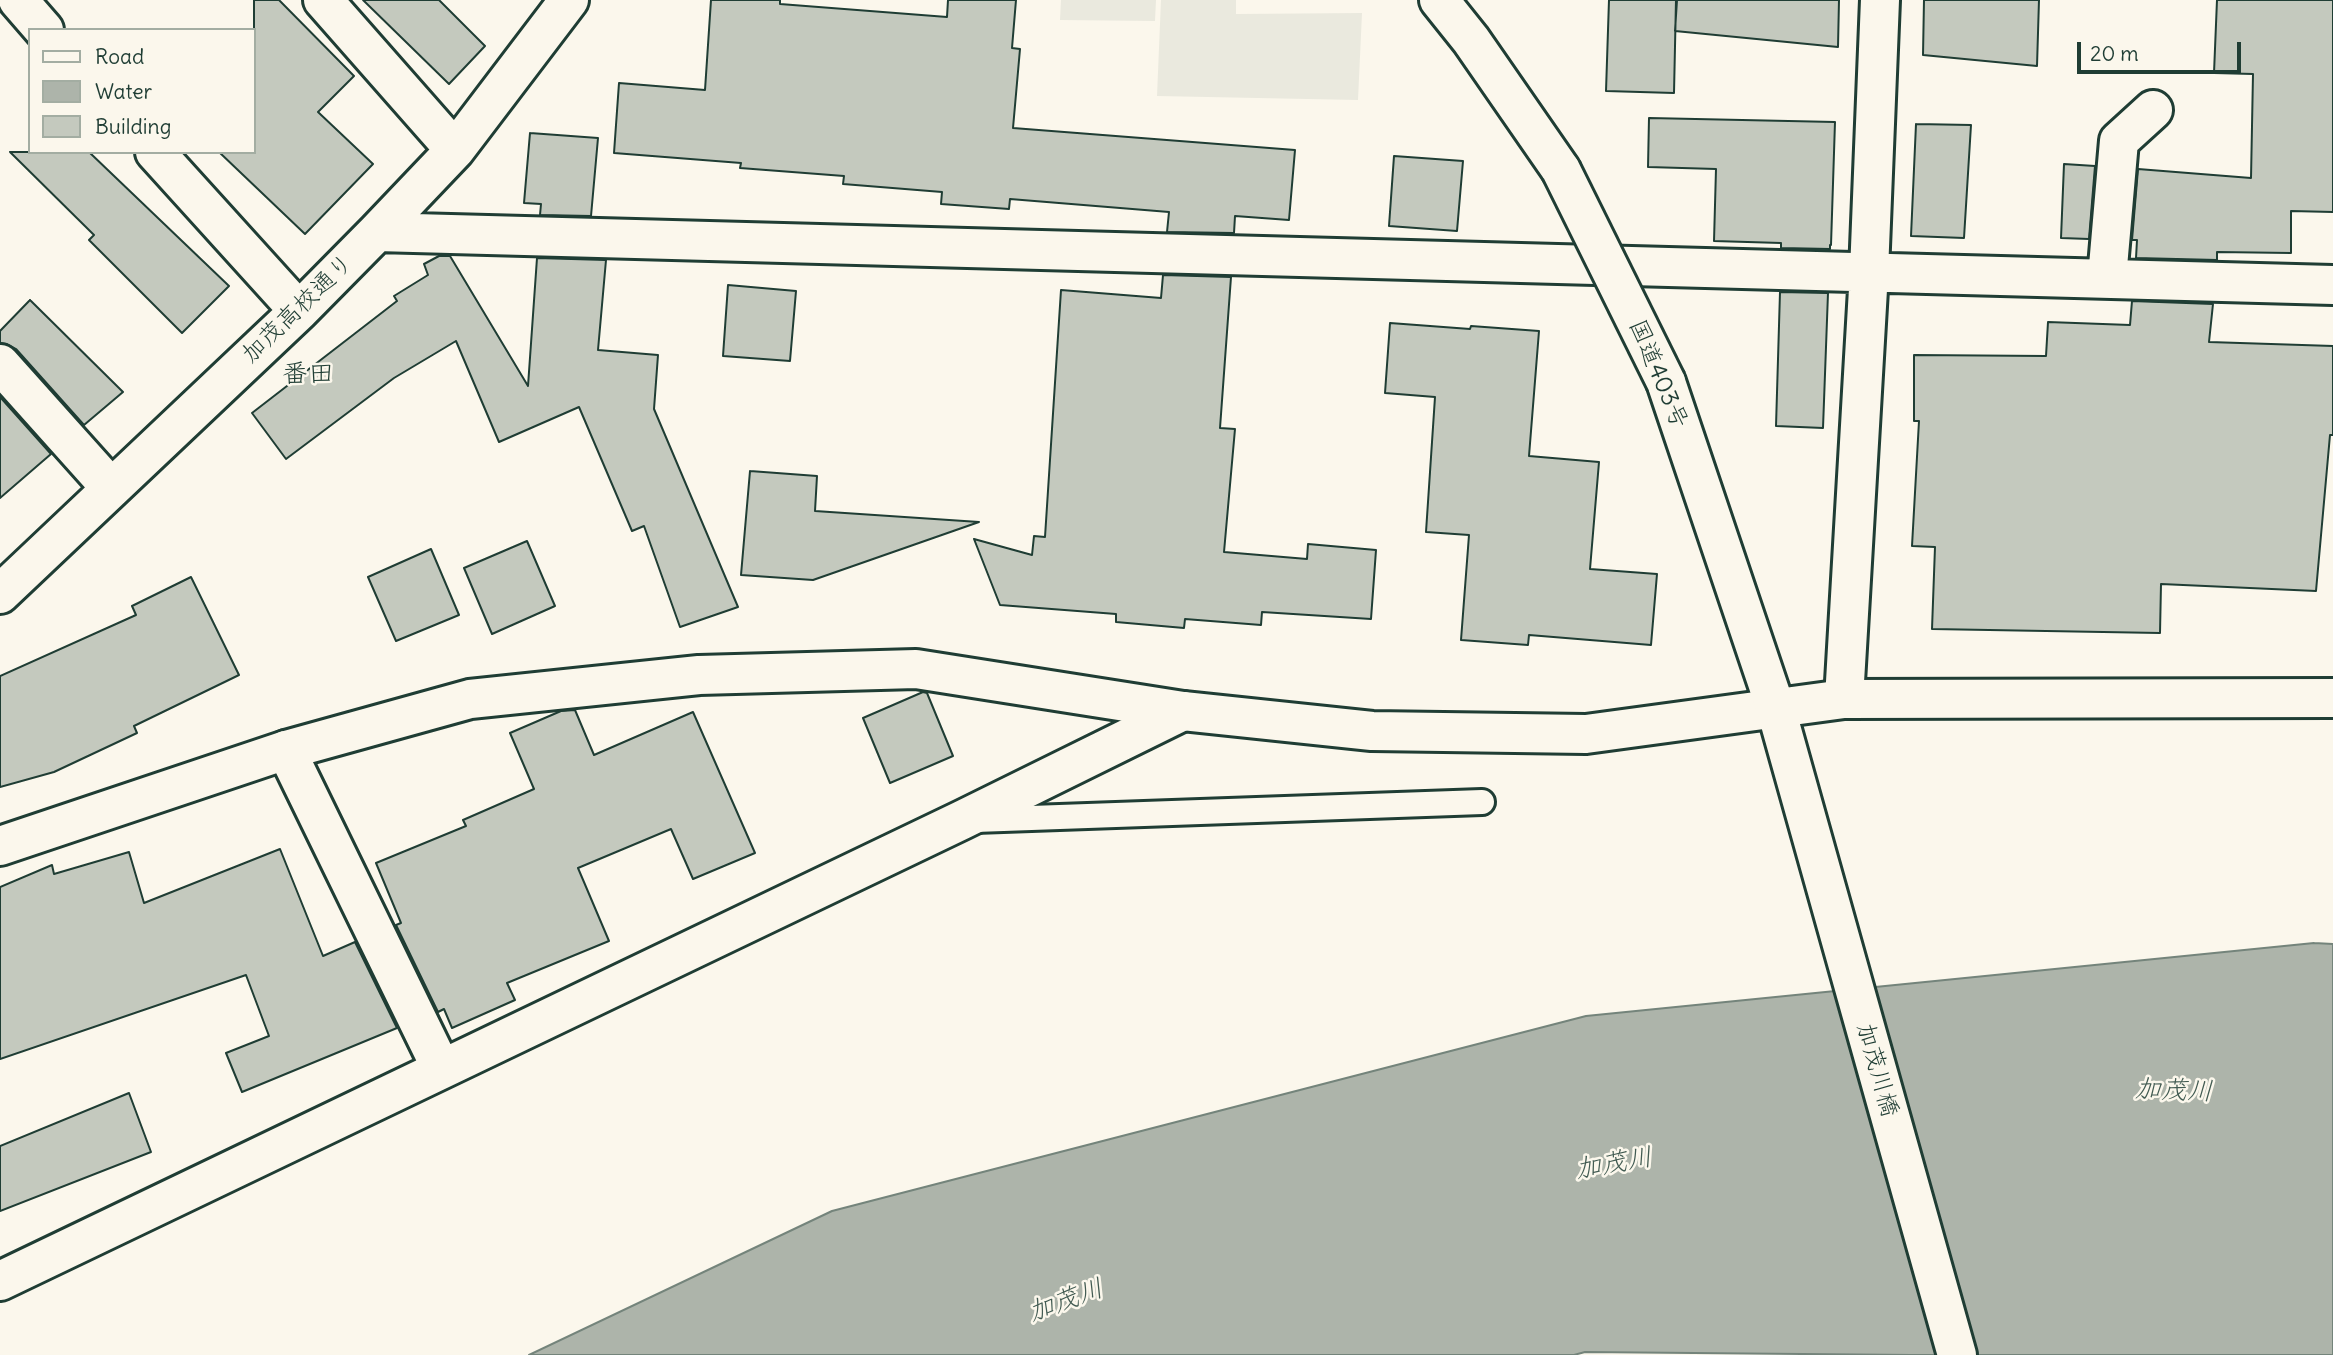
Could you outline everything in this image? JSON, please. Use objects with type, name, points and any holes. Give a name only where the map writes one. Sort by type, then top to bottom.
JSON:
[{"type":"main road","points":[[18,0],[42,28]]},
{"type":"main road","points":[[323,0],[455,150]]},
{"type":"main road","name":"加茂高校通り","points":[[0,594],[299,311],[377,232],[455,150],[569,0]]},
{"type":"main road","name":"国道403号","points":[[1439,0],[1471,40],[1561,170],[1666,382],[1776,709],[1797,785]]},
{"type":"main road","points":[[1844,699],[1869,272],[1880,0]]},
{"type":"main road","points":[[2107,278],[2119,141],[2153,110]]},
{"type":"main road","points":[[157,154],[299,311]]},
{"type":"main road","points":[[377,232],[2333,285]]},
{"type":"main road","points":[[0,364],[111,488]]},
{"type":"main road","points":[[0,846],[286,750],[470,699],[699,675],[916,669],[1183,711],[1372,732],[1587,734],[1844,699],[2333,698]]},
{"type":"main road","points":[[0,1280],[962,820],[1183,711]]},
{"type":"main road","points":[[286,750],[441,1068]]},
{"type":"main road","name":"加茂川橋","points":[[1797,785],[1958,1355]]},
{"type":"lane","points":[[962,820],[1482,802]]},
{"type":"shaded area","points":[[1061,0],[1156,0],[1155,21],[1060,20]]},
{"type":"shaded area","points":[[1161,0],[1236,0],[1236,14],[1362,13],[1358,100],[1157,96]]},
{"type":"water","name":"加茂川","points":[[2314,943],[2333,944],[2333,1355],[1585,1352],[1574,1355],[529,1355],[832,1211],[1586,1016]]},
{"type":"building","points":[[254,0],[279,0],[354,76],[318,112],[373,164],[305,234],[221,154],[256,154]]},
{"type":"building","points":[[363,0],[439,0],[485,46],[449,84]]},
{"type":"building","points":[[711,0],[780,0],[780,4],[947,17],[948,0],[1016,0],[1012,48],[1020,49],[1013,128],[1295,150],[1289,220],[1235,216],[1234,233],[1167,232],[1169,212],[1010,199],[1009,209],[941,204],[942,192],[843,184],[844,176],[740,168],[741,163],[614,153],[619,83],[705,90]]},
{"type":"building","points":[[1609,0],[1676,0],[1674,93],[1606,91]]},
{"type":"building","points":[[1677,0],[1839,0],[1838,47],[1675,31]]},
{"type":"building","points":[[1924,0],[2039,0],[2037,66],[1923,55]]},
{"type":"building","points":[[2217,0],[2333,0],[2333,212],[2291,211],[2291,253],[2217,252],[2217,260],[2136,258],[2137,240],[2132,240],[2138,169],[2251,178],[2253,74],[2214,73]]},
{"type":"building","points":[[1649,118],[1835,122],[1830,249],[1781,248],[1781,243],[1714,241],[1716,169],[1648,167]]},
{"type":"building","points":[[1916,124],[1971,125],[1964,238],[1911,236]]},
{"type":"building","points":[[530,133],[598,138],[591,216],[540,215],[541,204],[524,203]]},
{"type":"building","points":[[10,152],[91,154],[229,286],[182,333],[89,240],[94,235]]},
{"type":"building","points":[[1394,156],[1463,161],[1457,231],[1389,226]]},
{"type":"building","points":[[2064,164],[2095,166],[2089,239],[2061,238]]},
{"type":"building","points":[[439,256],[450,256],[528,386],[537,258],[606,260],[598,350],[658,355],[654,409],[738,607],[680,627],[644,526],[632,531],[579,407],[499,442],[456,341],[394,378],[286,459],[252,413],[397,301],[394,296],[428,275],[424,264]]},
{"type":"building","points":[[1163,275],[1231,277],[1220,428],[1235,429],[1224,552],[1307,559],[1308,544],[1376,550],[1371,619],[1262,612],[1261,625],[1185,619],[1184,628],[1116,622],[1116,614],[1000,605],[974,539],[1032,555],[1034,536],[1045,537],[1061,290],[1161,298]]},
{"type":"building","points":[[728,285],[796,291],[790,361],[723,356]]},
{"type":"building","points":[[1780,292],[1828,293],[1823,428],[1776,426]]},
{"type":"building","points":[[30,300],[123,392],[84,425],[16,349],[0,343],[0,331]]},
{"type":"building","points":[[2132,301],[2213,304],[2209,342],[2333,346],[2333,435],[2330,435],[2316,591],[2161,584],[2160,633],[1932,629],[1935,547],[1912,546],[1919,421],[1914,421],[1914,355],[2046,356],[2048,322],[2130,325]]},
{"type":"building","points":[[1390,323],[1539,331],[1529,456],[1599,462],[1590,569],[1657,574],[1651,645],[1529,635],[1528,645],[1461,640],[1469,535],[1426,532],[1435,397],[1385,393]]},
{"type":"building","points":[[0,397],[51,454],[0,498]]},
{"type":"building","points":[[750,471],[817,476],[815,511],[979,522],[813,580],[741,575]]},
{"type":"building","points":[[527,541],[555,606],[492,634],[464,568]]},
{"type":"building","points":[[431,549],[459,615],[396,641],[368,577]]},
{"type":"building","points":[[191,577],[239,675],[134,726],[137,733],[54,772],[0,787],[0,676],[136,615],[132,606]]},
{"type":"building","points":[[923,692],[927,693],[953,756],[890,783],[863,718]]},
{"type":"building","points":[[575,710],[594,755],[693,712],[755,853],[693,879],[671,829],[578,868],[609,941],[507,983],[515,1000],[452,1028],[444,1009],[438,1012],[396,925],[401,923],[376,863],[466,826],[463,820],[534,789],[510,733],[561,711]]},
{"type":"building","points":[[280,849],[323,956],[355,942],[397,1028],[242,1092],[226,1053],[269,1036],[246,975],[0,1059],[0,887],[52,865],[54,874],[129,852],[144,903]]},
{"type":"building","points":[[129,1093],[151,1152],[0,1211],[0,1146]]},
{"type":"district","name":"番田","points":[[308,375]]}]
